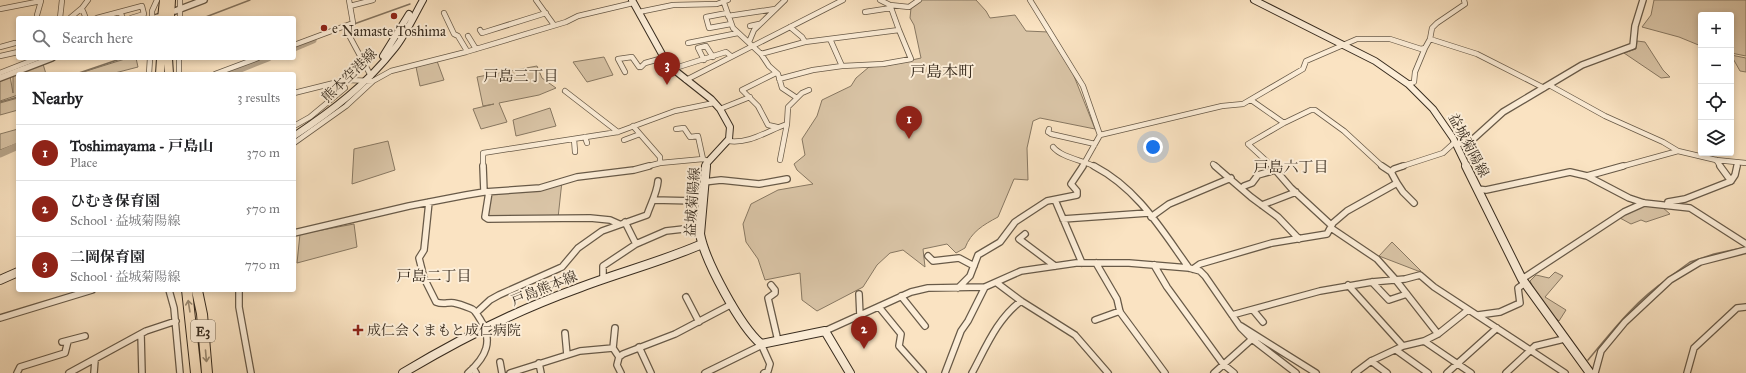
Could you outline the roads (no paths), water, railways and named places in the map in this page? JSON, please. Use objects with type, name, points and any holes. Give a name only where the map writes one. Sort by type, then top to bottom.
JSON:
[{"type":"highway","points":[[158,16],[164,0]]},
{"type":"highway","points":[[170,16],[171,0]]},
{"type":"highway","points":[[160,72],[161,60]]},
{"type":"highway","points":[[168,60],[169,72]]},
{"type":"highway","name":"E3","points":[[187,292],[196,373]]},
{"type":"highway","name":"E3","points":[[197,292],[202,314],[207,373]]},
{"type":"main road","name":"熊本空港線","points":[[371,77],[418,0]]},
{"type":"main road","name":"熊本空港線","points":[[296,132],[371,77],[396,47],[423,0]]},
{"type":"main road","name":"益城菊陽線","points":[[1254,0],[1346,45],[1375,61],[1408,84],[1433,109],[1445,124],[1524,281],[1564,339],[1590,373]]},
{"type":"main road","points":[[632,1],[663,58],[672,69],[720,109],[730,127],[731,135],[728,141]]},
{"type":"main road","name":"熊本空港線","points":[[296,135],[338,106],[364,81]]},
{"type":"main road","name":"益城菊陽線","points":[[728,141],[705,160],[701,227],[702,244],[732,304],[752,338],[761,344]]},
{"type":"main road","name":"戸島熊本線","points":[[403,373],[451,344],[533,305],[603,278],[682,254],[702,244]]},
{"type":"main road","points":[[0,275],[16,268]]},
{"type":"main road","points":[[0,280],[16,273]]},
{"type":"main road","points":[[761,344],[825,331],[850,373]]},
{"type":"street","points":[[60,16],[62,0]]},
{"type":"street","points":[[72,16],[80,10],[88,0]]},
{"type":"street","points":[[156,16],[152,11],[157,0]]},
{"type":"street","points":[[180,0],[180,16]]},
{"type":"street","points":[[175,11],[204,0]]},
{"type":"street","points":[[296,44],[353,23],[349,0]]},
{"type":"street","points":[[350,6],[373,0]]},
{"type":"street","points":[[536,0],[554,25]]},
{"type":"street","points":[[639,12],[673,5],[707,5],[724,3],[728,0]]},
{"type":"street","points":[[751,44],[753,31],[785,0]]},
{"type":"street","points":[[686,80],[751,44],[790,27],[842,0]]},
{"type":"street","points":[[779,79],[813,70],[842,66],[883,64],[911,59],[890,7],[880,0]]},
{"type":"street","points":[[865,12],[890,7],[909,7],[916,0]]},
{"type":"street","points":[[958,288],[970,276],[978,255],[1000,242],[1015,222],[1047,201],[1077,195],[1077,191],[1071,184],[1100,135],[1083,86],[1030,0]]},
{"type":"street","points":[[1259,0],[1268,6]]},
{"type":"street","points":[[1408,84],[1414,82],[1415,72],[1430,39],[1429,36],[1435,25],[1465,4],[1464,0]]},
{"type":"street","points":[[1391,172],[1394,169],[1443,153],[1455,143],[1471,141],[1503,112],[1546,86],[1582,65],[1633,46],[1635,26],[1643,0]]},
{"type":"street","points":[[0,8],[41,1],[37,15]]},
{"type":"street","points":[[296,142],[346,106],[371,77],[384,76],[390,71],[467,52],[578,16],[632,1]]},
{"type":"street","points":[[724,3],[731,24],[738,33],[761,54],[776,73],[782,88],[797,98]]},
{"type":"street","points":[[105,16],[142,6],[144,14],[138,16]]},
{"type":"street","points":[[731,24],[709,28],[706,17],[775,9]]},
{"type":"street","points":[[80,10],[83,11],[85,16]]},
{"type":"street","points":[[120,12],[122,16]]},
{"type":"street","points":[[444,13],[454,34],[458,36],[467,52]]},
{"type":"street","points":[[480,30],[482,33],[546,13]]},
{"type":"street","points":[[750,26],[759,24]]},
{"type":"street","points":[[344,26],[371,77]]},
{"type":"street","points":[[790,27],[802,37],[805,42]]},
{"type":"street","points":[[761,54],[805,42],[899,30]]},
{"type":"street","points":[[688,44],[738,33]]},
{"type":"street","points":[[468,36],[476,48]]},
{"type":"street","points":[[830,39],[842,66]]},
{"type":"street","points":[[1100,135],[1222,106],[1243,104],[1303,69],[1306,61],[1358,39],[1390,39],[1421,49],[1426,48]]},
{"type":"street","points":[[1430,39],[1477,54],[1546,86],[1605,116],[1663,142],[1678,151],[1716,160],[1746,163]]},
{"type":"street","points":[[0,47],[15,43]]},
{"type":"street","points":[[704,60],[698,48],[706,46],[713,57]]},
{"type":"street","points":[[0,56],[16,52]]},
{"type":"street","points":[[672,69],[726,52],[731,56]]},
{"type":"street","points":[[625,72],[618,59],[632,57],[640,67],[645,63],[663,58]]},
{"type":"street","points":[[0,73],[33,60]]},
{"type":"street","points":[[0,78],[47,60]]},
{"type":"street","points":[[149,72],[150,60]]},
{"type":"street","points":[[179,60],[179,72]]},
{"type":"street","points":[[220,72],[253,60]]},
{"type":"street","points":[[776,73],[742,90],[758,106],[768,125],[778,127]]},
{"type":"street","points":[[296,92],[350,79],[364,81]]},
{"type":"street","points":[[296,125],[310,117],[345,88],[341,81]]},
{"type":"street","points":[[780,160],[785,139],[788,107],[802,93],[809,90]]},
{"type":"street","points":[[565,91],[618,132]]},
{"type":"street","points":[[720,109],[750,97]]},
{"type":"street","points":[[1251,100],[1284,123]]},
{"type":"street","points":[[636,244],[622,223],[610,220],[590,218],[488,219],[485,217],[487,192],[483,153],[618,132],[675,111],[714,103]]},
{"type":"street","points":[[1414,203],[1403,192],[1391,172],[1386,170],[1344,131],[1316,110],[1312,110],[1284,123],[1248,144],[1331,226],[1377,260],[1395,279],[1438,334]]},
{"type":"street","points":[[728,141],[737,143],[769,133],[778,127],[787,124]]},
{"type":"street","points":[[634,126],[660,157],[660,163]]},
{"type":"street","points":[[296,233],[429,202],[487,192],[540,188],[577,177],[631,170],[660,163],[705,160],[698,136],[690,137],[684,128],[676,129]]},
{"type":"street","points":[[1048,129],[1048,132],[1052,134],[1095,144]]},
{"type":"street","points":[[624,140],[640,134]]},
{"type":"street","points":[[585,137],[587,143]]},
{"type":"street","points":[[574,139],[575,152]]},
{"type":"street","points":[[1053,147],[1058,153],[1084,161],[1116,178],[1132,193],[1191,268]]},
{"type":"street","points":[[1587,176],[1678,151]]},
{"type":"street","points":[[1716,160],[1731,181]]},
{"type":"street","points":[[1657,203],[1685,199],[1731,181],[1735,178],[1737,170],[1736,163]]},
{"type":"street","points":[[1213,164],[1278,217],[1299,239]]},
{"type":"street","points":[[1244,186],[1252,183],[1258,175],[1272,171],[1273,168]]},
{"type":"street","points":[[1477,189],[1486,190],[1570,172],[1587,176],[1629,198],[1644,203],[1657,203],[1690,208],[1746,244]]},
{"type":"street","points":[[1063,219],[1150,215],[1159,213],[1169,204],[1231,178]]},
{"type":"street","points":[[704,182],[721,180],[759,184],[787,179]]},
{"type":"street","points":[[476,313],[498,295],[562,267],[570,260],[577,250],[601,230],[647,215],[657,191],[658,181]]},
{"type":"street","points":[[1191,268],[1272,243],[1327,234],[1331,226],[1342,215],[1397,183]]},
{"type":"street","points":[[1262,205],[1296,192]]},
{"type":"street","points":[[653,200],[696,201],[697,195],[703,195]]},
{"type":"street","points":[[1055,200],[1082,263]]},
{"type":"street","points":[[429,202],[424,250],[420,258],[424,278],[436,302],[441,304],[454,303],[476,313],[478,319],[485,327],[487,340],[484,355],[474,370],[468,373]]},
{"type":"street","points":[[1477,315],[1505,312],[1515,307],[1520,303],[1518,288],[1524,281],[1624,212],[1644,203]]},
{"type":"street","points":[[603,278],[603,266],[636,244],[672,229],[701,227]]},
{"type":"street","points":[[1025,234],[1019,239],[1055,266]]},
{"type":"street","points":[[1595,373],[1601,351],[1625,322],[1670,280],[1700,262],[1746,250]]},
{"type":"street","points":[[928,256],[933,262],[959,258],[974,266]]},
{"type":"street","points":[[825,331],[901,296],[928,288],[985,288],[1021,271],[1082,263],[1154,265],[1191,268],[1200,271],[1205,276],[1237,323],[1252,339],[1296,373]]},
{"type":"street","points":[[1096,263],[1117,299],[1120,311],[1165,373]]},
{"type":"street","points":[[1154,265],[1167,287],[1223,364],[1234,373]]},
{"type":"street","points":[[1232,315],[1320,291],[1372,282],[1405,279],[1420,275],[1434,287],[1563,372]]},
{"type":"street","points":[[1372,282],[1389,300],[1407,294]]},
{"type":"street","points":[[997,283],[1021,301],[1075,335],[1108,373]]},
{"type":"street","points":[[771,285],[775,290],[775,293],[768,298],[778,341]]},
{"type":"street","points":[[1348,286],[1402,346]]},
{"type":"street","points":[[945,373],[961,331],[968,321],[985,288]]},
{"type":"street","points":[[0,318],[85,292]]},
{"type":"street","points":[[170,292],[176,321],[180,373]]},
{"type":"street","points":[[239,292],[239,307],[251,373]]},
{"type":"street","points":[[859,294],[860,316]]},
{"type":"street","points":[[901,296],[925,326]]},
{"type":"street","points":[[686,298],[698,322]]},
{"type":"street","points":[[972,373],[998,324],[1010,309],[1021,301]]},
{"type":"street","points":[[619,357],[639,347],[675,334],[732,304]]},
{"type":"street","points":[[879,307],[901,334],[899,346],[923,373]]},
{"type":"street","points":[[1687,373],[1694,348],[1737,308],[1746,307]]},
{"type":"street","points":[[1253,310],[1262,322]]},
{"type":"street","points":[[1355,373],[1371,360],[1402,346],[1424,341],[1438,334],[1468,310]]},
{"type":"street","points":[[1095,320],[1120,311]]},
{"type":"street","points":[[69,373],[141,334],[176,321]]},
{"type":"street","points":[[1237,323],[1316,373]]},
{"type":"street","points":[[615,328],[613,348],[619,357],[617,365],[620,373]]},
{"type":"street","points":[[1447,373],[1497,328]]},
{"type":"street","points":[[565,333],[567,355]]},
{"type":"street","points":[[136,373],[142,372],[141,334]]},
{"type":"street","points":[[62,342],[85,336]]},
{"type":"street","points":[[1214,373],[1252,339]]},
{"type":"street","points":[[1506,373],[1535,346],[1564,339]]},
{"type":"street","points":[[17,373],[20,367],[65,353],[68,341]]},
{"type":"street","points":[[1424,341],[1471,373]]},
{"type":"street","points":[[705,373],[758,347],[761,344],[770,364],[768,371],[764,373]]},
{"type":"street","points":[[639,347],[652,373]]},
{"type":"street","points":[[511,373],[580,351],[613,348]]},
{"type":"street","points":[[1396,350],[1428,373]]},
{"type":"street","points":[[94,373],[95,360]]},
{"type":"street","points":[[1371,360],[1387,373]]},
{"type":"street","points":[[500,362],[502,373]]},
{"type":"street","points":[[539,363],[541,373]]},
{"type":"waterway","points":[[208,16],[250,0]]},
{"type":"waterway","points":[[354,24],[410,4]]},
{"type":"waterway","points":[[296,47],[313,40]]},
{"type":"waterway","points":[[82,72],[117,60]]},
{"type":"waterway","points":[[233,72],[263,60]]},
{"type":"waterway","points":[[0,102],[16,98]]},
{"type":"waterway","points":[[0,154],[16,147]]},
{"type":"waterway","points":[[1671,276],[1690,262],[1714,254],[1746,247]]},
{"type":"waterway","points":[[1588,360],[1615,327],[1635,306],[1645,296],[1668,279]]},
{"type":"place","name":"Namaste Toshima","points":[[394,16]]},
{"type":"place","name":"e","points":[[324,28]]},
{"type":"place","name":"二岡保育園","points":[[667,85]]},
{"type":"place","name":"Toshimayama - 戸島山","points":[[909,139]]},
{"type":"place","name":"成仁会くまもと成仁病院","points":[[358,330]]},
{"type":"place","name":"ひむき保育園","points":[[864,349]]},
{"type":"district","name":"戸島本町","points":[[942,71]]},
{"type":"district","name":"戸島三丁目","points":[[521,76]]},
{"type":"district","name":"戸島六丁目","points":[[1291,167]]},
{"type":"district","name":"戸島二丁目","points":[[434,276]]}]
